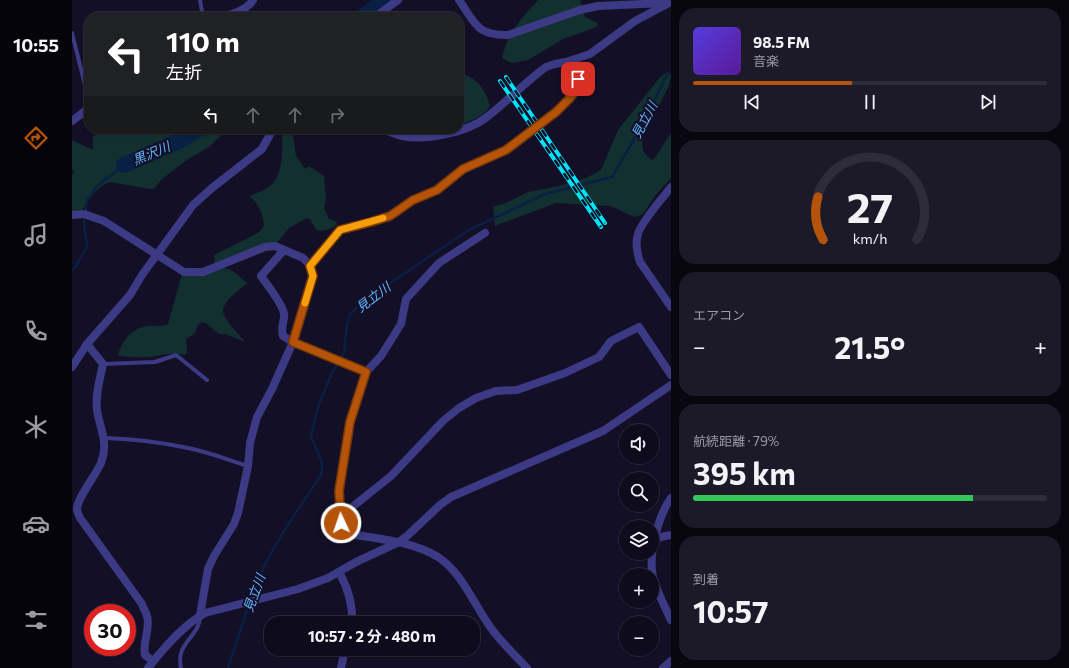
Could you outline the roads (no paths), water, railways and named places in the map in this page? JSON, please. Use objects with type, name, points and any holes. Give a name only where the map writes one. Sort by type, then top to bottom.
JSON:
[{"type":"street","points":[[237,12],[251,4],[253,0]]},
{"type":"street","points":[[382,12],[398,0]]},
{"type":"street","points":[[459,0],[476,25],[484,32],[497,35],[508,35],[580,10],[598,6],[670,3]]},
{"type":"street","points":[[464,128],[471,126],[486,117],[546,67],[590,54],[635,21],[670,3]]},
{"type":"street","points":[[72,121],[84,112]]},
{"type":"street","points":[[72,367],[87,344],[130,295],[142,275],[194,205],[212,188],[262,150],[270,134]]},
{"type":"street","points":[[397,134],[424,138],[443,134]]},
{"type":"street","points":[[671,187],[638,233],[636,243],[637,254],[640,262],[671,307]]},
{"type":"street","points":[[72,221],[84,214]]},
{"type":"street","points":[[72,215],[84,214],[104,221],[184,272],[203,272],[265,247],[274,246],[303,258],[310,266],[313,276],[293,342],[272,389],[256,417],[238,513],[234,524],[214,556],[208,569],[200,615]]},
{"type":"street","points":[[485,233],[439,263],[406,299],[400,324],[381,356],[366,372],[350,422],[339,491],[341,523],[350,534],[399,542],[424,550],[438,557],[460,580],[494,632],[527,668]]},
{"type":"street","points":[[284,250],[261,276],[282,307],[284,315],[281,328],[283,336],[293,342],[366,372]]},
{"type":"street","points":[[341,516],[391,476],[443,422],[459,408],[476,398],[496,391],[517,390],[565,373],[599,357],[611,341],[639,328],[671,375]]},
{"type":"street","points":[[87,344],[103,364],[96,400],[97,410],[105,438],[101,464],[78,503],[76,510],[80,518],[142,604],[147,616],[148,625],[143,647],[145,655],[151,665],[165,648],[205,612],[314,584],[339,572],[399,542],[450,497],[602,431],[671,385]]},
{"type":"street","points":[[659,521],[671,498]]},
{"type":"street","points":[[659,537],[671,534]]},
{"type":"street","points":[[652,560],[651,566],[653,578],[671,620]]},
{"type":"street","points":[[339,572],[346,583],[350,596],[351,616]]},
{"type":"street","points":[[341,668],[344,656]]},
{"type":"street","points":[[663,668],[671,660]]},
{"type":"lane","points":[[200,0],[202,12]]},
{"type":"lane","points":[[72,33],[84,80]]},
{"type":"lane","points":[[310,266],[340,230],[390,216],[413,200],[437,190],[463,169],[506,150],[556,112],[574,93],[577,86],[577,71],[573,60]]},
{"type":"lane","points":[[103,364],[154,362],[176,355],[207,380]]},
{"type":"lane","points":[[105,438],[139,440],[188,448],[248,466]]},
{"type":"lane","points":[[181,668],[180,654],[196,628],[200,615]]},
{"type":"waterway","name":"黒沢川","points":[[369,12],[386,0]]},
{"type":"waterway","name":"見立川","points":[[251,599],[257,582],[282,534],[321,475],[322,463],[311,436],[318,407],[331,375],[344,352],[347,325],[350,314],[367,299],[467,231],[545,194],[612,177],[647,117],[665,78],[671,72]]},
{"type":"waterway","name":"黒沢川","points":[[124,165],[181,140],[190,134]]},
{"type":"waterway","points":[[72,270],[75,268],[87,246],[84,224],[87,201],[97,186],[124,165]]},
{"type":"waterway","name":"見立川","points":[[228,668],[249,604]]},
{"type":"railway","points":[[506,77],[605,223]]},
{"type":"railway","points":[[500,81],[601,227]]}]
